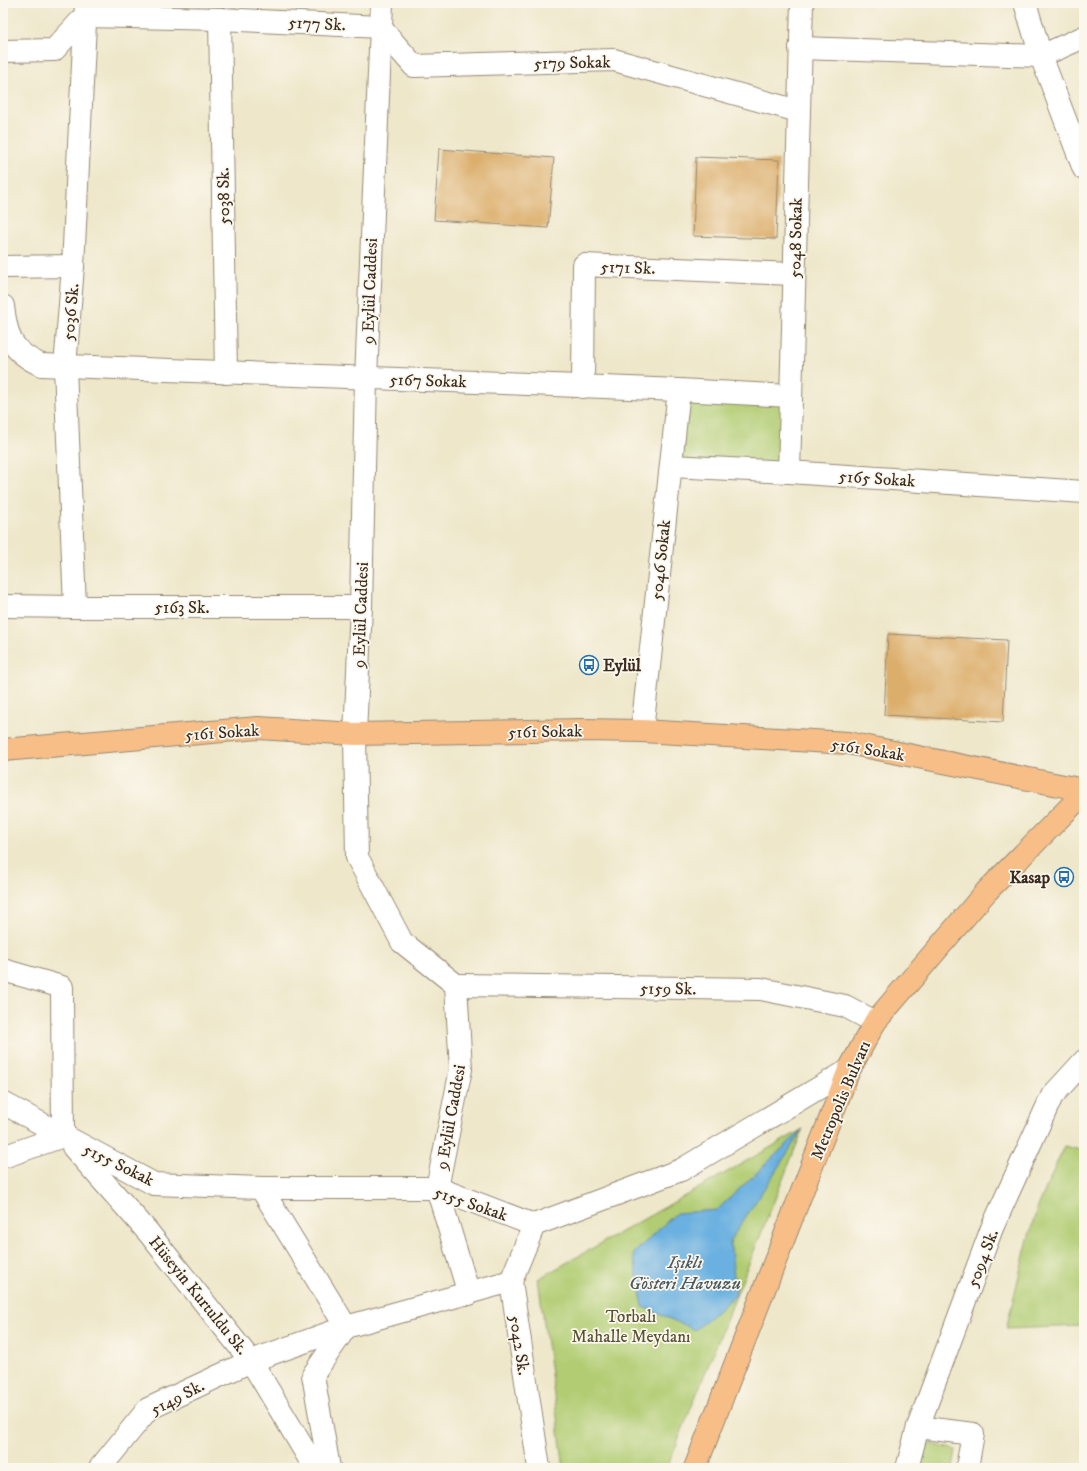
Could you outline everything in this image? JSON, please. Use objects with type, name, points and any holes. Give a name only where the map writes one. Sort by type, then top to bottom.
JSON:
[{"type":"main road","name":"5161 Sokak","points":[[3,750],[258,728],[355,734],[582,730],[642,731],[848,744],[1084,791]]},
{"type":"main road","name":"Metropolis Bulvarı","points":[[695,1468],[849,1070],[875,1022],[986,892],[1084,791]]},
{"type":"street","name":"9 Eylül Caddesi","points":[[382,3],[366,378],[361,607],[355,734],[357,856],[402,942],[456,985],[461,1069],[437,1188]]},
{"type":"street","name":"5048 Sokak","points":[[789,472],[802,3]]},
{"type":"street","points":[[1025,3],[1041,56],[1084,169]]},
{"type":"street","name":"5177 Sk.","points":[[86,10],[380,27]]},
{"type":"street","points":[[3,51],[54,50],[86,10]]},
{"type":"street","name":"5036 Sk.","points":[[75,607],[65,367],[73,266],[86,10]]},
{"type":"street","name":"5038 Sk.","points":[[220,18],[226,373]]},
{"type":"street","name":"5179 Sokak","points":[[380,27],[414,66],[614,60],[798,111]]},
{"type":"street","points":[[800,48],[1041,56],[1084,37]]},
{"type":"street","name":"5171 Sk.","points":[[583,387],[584,265],[794,274]]},
{"type":"street","points":[[3,267],[73,266]]},
{"type":"street","name":"5167 Sokak","points":[[3,306],[7,330],[13,346],[28,360],[41,365],[679,390],[791,396]]},
{"type":"street","name":"5046 Sokak","points":[[642,731],[679,390]]},
{"type":"street","name":"5165 Sokak","points":[[671,466],[789,472],[1084,492]]},
{"type":"street","name":"5163 Sk.","points":[[3,606],[361,607]]},
{"type":"street","points":[[3,970],[62,987],[63,1136],[3,1157]]},
{"type":"street","name":"5159 Sk.","points":[[456,985],[761,989],[845,1006],[875,1022]]},
{"type":"street","name":"5094 Sk.","points":[[907,1468],[918,1427],[992,1228],[1052,1096],[1084,1061]]},
{"type":"street","points":[[510,1281],[534,1225],[681,1170],[849,1070]]},
{"type":"street","name":"5155 Sokak","points":[[3,1103],[154,1184],[261,1188],[437,1188],[534,1225]]},
{"type":"street","name":"Hüseyin Kurtuldu Sk.","points":[[63,1136],[148,1232],[251,1361],[315,1468]]},
{"type":"street","points":[[261,1188],[346,1327],[313,1374],[329,1468]]},
{"type":"street","points":[[437,1188],[469,1294]]},
{"type":"street","name":"5149 Sk.","points":[[100,1468],[148,1409],[251,1361],[346,1327],[469,1294],[510,1281]]},
{"type":"street","name":"5042 Sk.","points":[[510,1281],[539,1468]]},
{"type":"street","points":[[918,1427],[973,1434],[967,1468]]},
{"type":"green space","points":[[679,390],[791,396],[789,472],[671,466]]},
{"type":"green space","name":"Torbalı Mahalle Meydanı","points":[[803,1129],[667,1468],[564,1468],[538,1279]]},
{"type":"green space","points":[[1064,1146],[1084,1151],[1084,1326],[1006,1329],[1028,1239],[1037,1209]]},
{"type":"green space","points":[[927,1443],[956,1450],[953,1468],[920,1468]]},
{"type":"water","name":"Işıklı Gösteri Havuzu","points":[[803,1129],[730,1241],[736,1295],[695,1330],[643,1307],[633,1254],[676,1213],[717,1210]]},
{"type":"building","points":[[439,149],[554,158],[548,228],[434,220]]},
{"type":"building","points":[[696,157],[779,160],[776,239],[693,236]]},
{"type":"building","points":[[888,634],[1007,640],[1003,722],[884,715]]},
{"type":"place","name":"Eylül","points":[[589,665]]},
{"type":"place","name":"Kasap","points":[[1064,877]]}]
